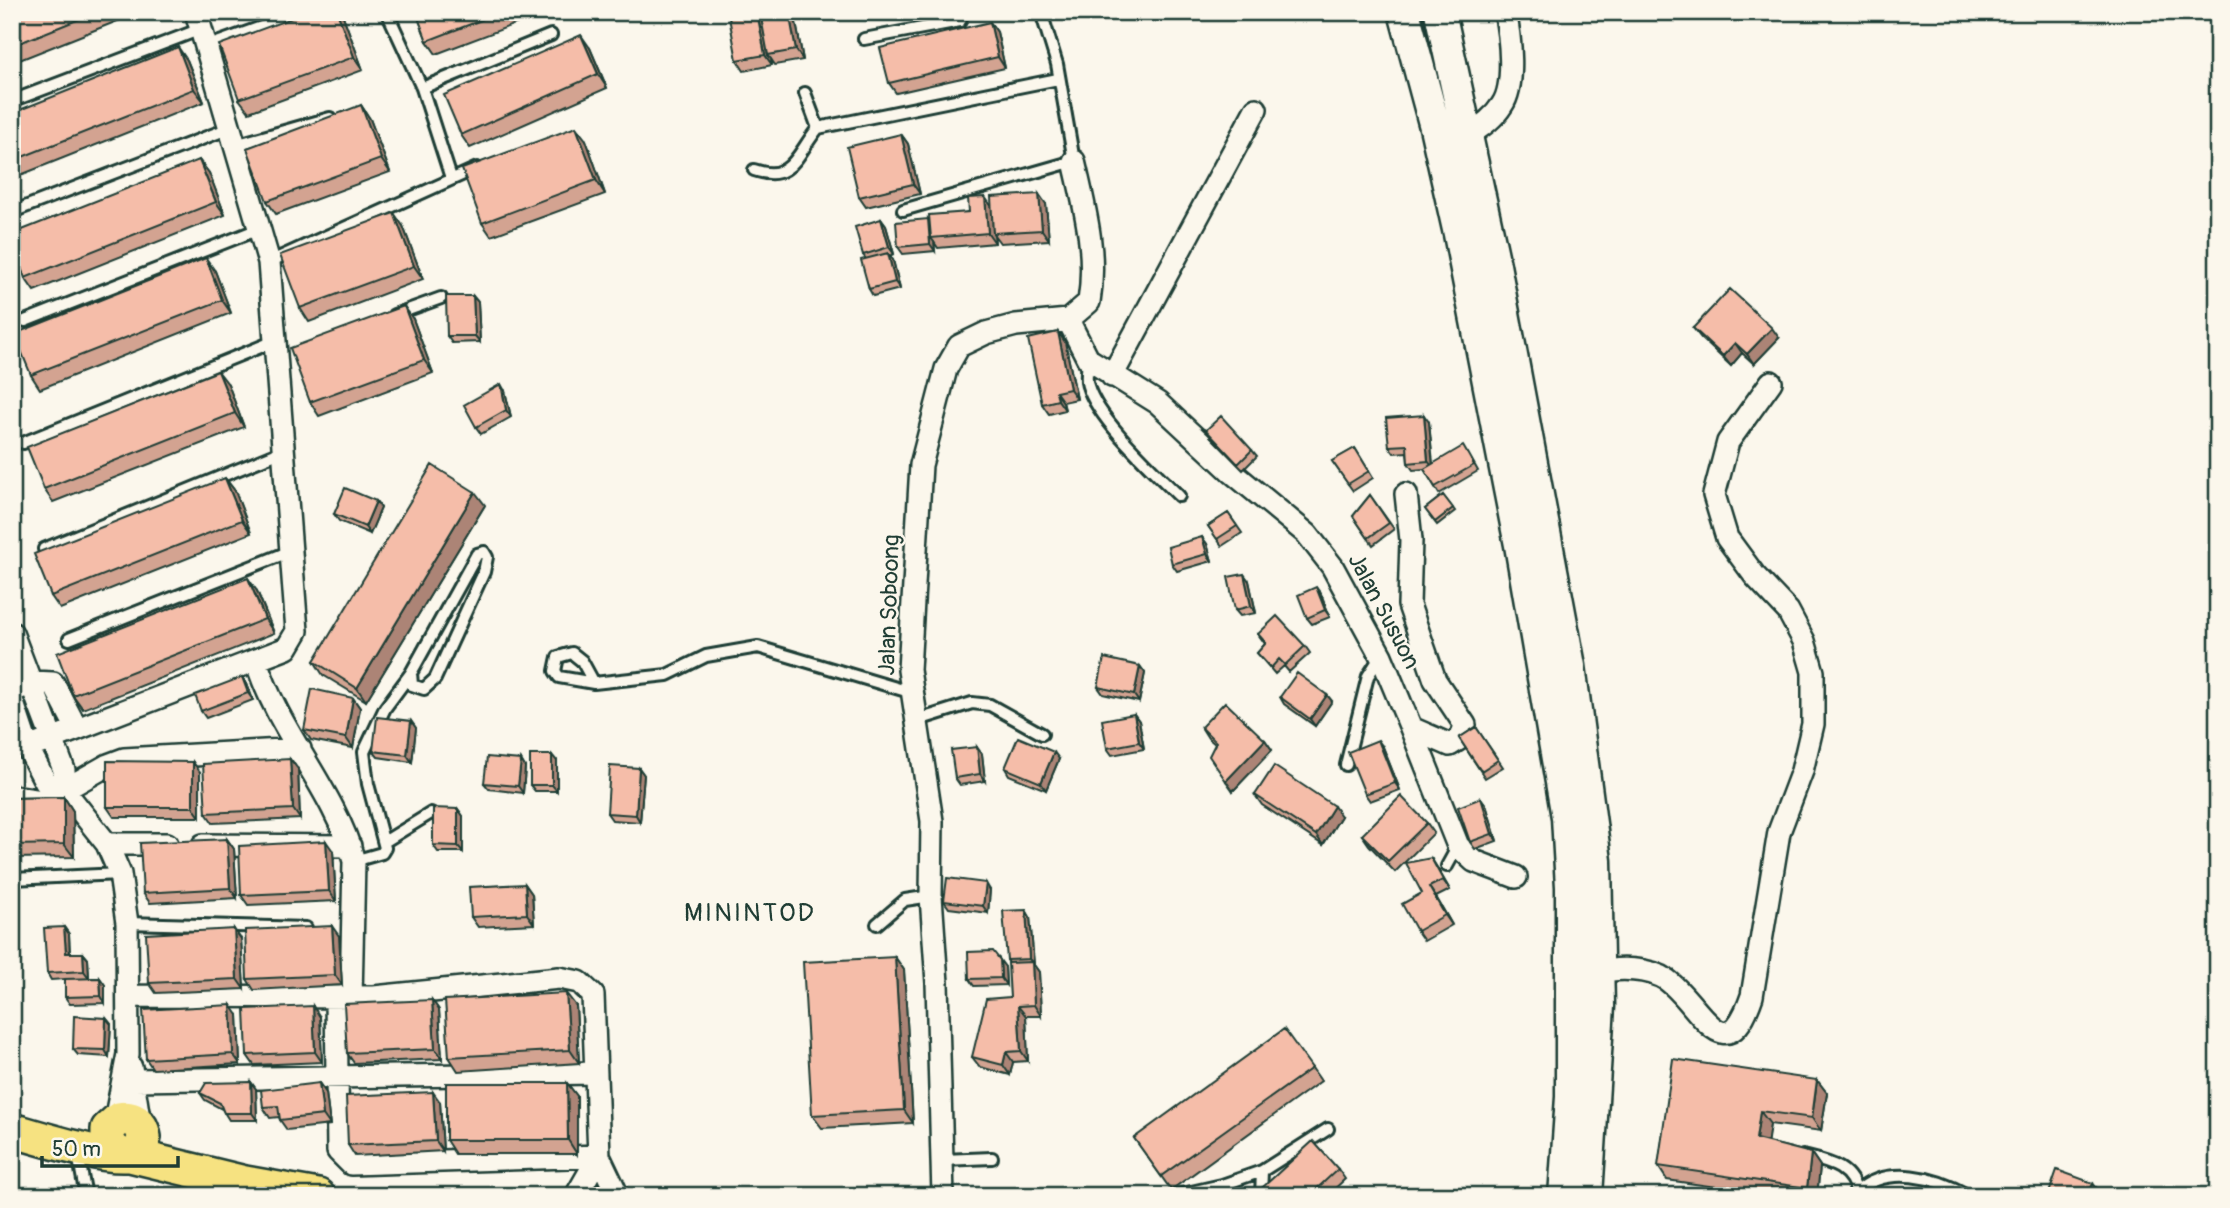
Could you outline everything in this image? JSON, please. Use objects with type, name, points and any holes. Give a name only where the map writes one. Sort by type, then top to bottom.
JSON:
[{"type":"main road","points":[[1404,12],[1436,127],[1459,234],[1520,545],[1567,817],[1572,887],[1571,1071],[1564,1196]]},
{"type":"main road","points":[[1440,12],[1469,135],[1570,666],[1596,861],[1599,973],[1587,1196]]},
{"type":"main road","points":[[13,1131],[126,1135],[245,1183],[318,1196]]},
{"type":"main road","points":[[13,1131],[76,1148],[126,1135]]},
{"type":"street","points":[[1469,135],[1490,121],[1504,103],[1511,43],[1505,12]]},
{"type":"street","points":[[29,748],[287,648],[297,631],[283,451],[280,350],[269,262],[201,29]]},
{"type":"street","points":[[1112,376],[1256,109]]},
{"type":"street","points":[[1068,320],[1089,302],[1093,279],[1092,240],[1074,162]]},
{"type":"street","name":"Jalan Susuon","points":[[1068,320],[1088,359],[1158,403],[1233,472],[1307,534],[1332,566],[1381,656],[1411,728],[1450,745],[1461,738],[1465,725],[1435,680],[1409,606],[1411,540],[1406,494]]},
{"type":"street","name":"Jalan Soboong","points":[[943,1196],[931,896],[932,821],[909,670],[921,465],[946,369],[959,346],[986,333],[1016,325],[1068,320]]},
{"type":"street","points":[[1599,973],[1612,969],[1628,970],[1663,978],[1678,989],[1707,1026],[1721,1033],[1734,1031],[1744,1020],[1752,996],[1779,832],[1802,771],[1813,724],[1813,672],[1804,641],[1788,611],[1755,576],[1727,538],[1714,495],[1728,442],[1771,382]]},
{"type":"street","points":[[13,638],[33,682],[64,769],[64,790]]},
{"type":"street","points":[[256,660],[271,701],[300,750],[352,853],[337,1079],[338,1151],[351,1164],[599,1156]]},
{"type":"street","points":[[12,692],[33,682],[49,682],[57,686],[77,729]]},
{"type":"street","points":[[12,700],[29,748],[46,783],[64,790],[107,844],[120,874],[127,923],[126,1135]]},
{"type":"street","points":[[1411,728],[1458,846],[1474,861],[1516,877]]},
{"type":"street","points":[[64,790],[124,759],[300,750]]},
{"type":"street","points":[[107,844],[352,853]]},
{"type":"street","points":[[128,996],[343,998],[559,978],[579,982],[593,995],[599,1156],[618,1196]]},
{"type":"street","points":[[126,1135],[135,1080],[128,1054]]},
{"type":"street","points":[[135,1080],[594,1073]]},
{"type":"street","points":[[576,1196],[599,1156]]},
{"type":"lane","points":[[12,101],[201,29],[303,12]]},
{"type":"lane","points":[[387,12],[422,88],[452,178]]},
{"type":"lane","points":[[864,39],[960,21],[963,12]]},
{"type":"lane","points":[[903,210],[1074,162],[1058,79],[1041,12]]},
{"type":"lane","points":[[422,88],[551,35]]},
{"type":"lane","points":[[754,170],[772,176],[787,172],[818,128],[1058,79]]},
{"type":"lane","points":[[805,93],[818,128]]},
{"type":"lane","points":[[12,212],[232,136],[340,115]]},
{"type":"lane","points":[[269,262],[490,162]]},
{"type":"lane","points":[[25,321],[259,229]]},
{"type":"lane","points":[[379,321],[440,298]]},
{"type":"lane","points":[[23,443],[280,350]]},
{"type":"lane","points":[[1088,359],[1087,385],[1097,403],[1125,441],[1179,496]]},
{"type":"lane","points":[[44,550],[283,451]]},
{"type":"lane","points":[[69,639],[291,551]]},
{"type":"lane","points":[[352,853],[382,853],[385,848],[368,784],[364,752],[386,708],[411,673],[477,554],[484,552],[487,557],[484,572],[435,680],[424,689],[412,685],[411,673]]},
{"type":"lane","points":[[594,683],[667,676],[706,656],[758,647],[913,693]]},
{"type":"lane","points":[[1346,765],[1368,676],[1381,656]]},
{"type":"lane","points":[[918,720],[972,703],[990,705],[1042,734]]},
{"type":"lane","points":[[12,791],[53,796],[64,790]]},
{"type":"lane","points":[[384,842],[431,813]]},
{"type":"lane","points":[[1447,866],[1458,846]]},
{"type":"lane","points":[[12,879],[120,874]]},
{"type":"lane","points":[[877,924],[905,900],[931,896]]},
{"type":"lane","points":[[127,923],[313,928]]},
{"type":"lane","points":[[1178,1195],[1262,1171],[1328,1129]]},
{"type":"lane","points":[[76,1148],[86,1196]]},
{"type":"lane","points":[[1793,1154],[1833,1163],[1847,1171],[1857,1194],[1869,1182],[1886,1176],[1926,1179],[1969,1196]]},
{"type":"lane","points":[[943,1160],[992,1158]]},
{"type":"lane","points":[[1261,1196],[1262,1171]]},
{"type":"building","points":[[12,12],[97,12],[12,46]]},
{"type":"building","points":[[308,12],[337,12],[354,57],[239,99],[219,45]]},
{"type":"building","points":[[416,12],[502,12],[427,41]]},
{"type":"building","points":[[728,12],[757,12],[765,55],[737,60]]},
{"type":"building","points":[[760,12],[789,12],[796,50],[768,55]]},
{"type":"building","points":[[990,22],[998,57],[889,83],[880,48]]},
{"type":"building","points":[[581,35],[598,74],[461,135],[444,95]]},
{"type":"building","points":[[178,47],[194,89],[12,161],[12,113]]},
{"type":"building","points":[[361,105],[381,159],[267,201],[247,148]]},
{"type":"building","points":[[576,127],[596,180],[482,223],[462,169]]},
{"type":"building","points":[[901,134],[913,184],[859,197],[847,147]]},
{"type":"building","points":[[199,160],[216,202],[25,278],[12,246],[12,234]]},
{"type":"building","points":[[1039,194],[1042,230],[993,233],[991,197]]},
{"type":"building","points":[[985,197],[988,233],[931,238],[929,215],[969,212],[968,198]]},
{"type":"building","points":[[394,213],[414,266],[300,308],[280,255]]},
{"type":"building","points":[[881,219],[889,247],[863,255],[855,227]]},
{"type":"building","points":[[928,219],[930,244],[898,247],[896,222]]},
{"type":"building","points":[[888,253],[895,282],[869,289],[861,260]]},
{"type":"building","points":[[206,258],[222,300],[31,375],[14,334]]},
{"type":"building","points":[[1730,289],[1772,328],[1747,354],[1735,343],[1723,356],[1693,328]]},
{"type":"building","points":[[446,296],[473,296],[475,336],[447,336]]},
{"type":"building","points":[[404,306],[424,360],[310,402],[290,348]]},
{"type":"building","points":[[1058,332],[1070,389],[1056,392],[1058,400],[1042,404],[1028,339]]},
{"type":"building","points":[[218,371],[235,413],[44,489],[27,447]]},
{"type":"building","points":[[501,384],[506,410],[476,427],[464,405]]},
{"type":"building","points":[[1424,415],[1428,461],[1408,463],[1407,445],[1389,446],[1386,418]]},
{"type":"building","points":[[1221,416],[1252,450],[1238,464],[1206,430]]},
{"type":"building","points":[[1463,446],[1474,465],[1435,487],[1424,469]]},
{"type":"building","points":[[1355,448],[1369,471],[1348,484],[1332,461]]},
{"type":"building","points":[[432,465],[475,492],[357,688],[314,661]]},
{"type":"building","points":[[225,478],[242,520],[51,596],[34,554]]},
{"type":"building","points":[[345,488],[376,501],[365,527],[334,514]]},
{"type":"building","points":[[1370,495],[1389,523],[1368,538],[1353,516]]},
{"type":"building","points":[[1443,495],[1453,508],[1435,522],[1425,509]]},
{"type":"building","points":[[1228,513],[1237,526],[1217,539],[1208,526]]},
{"type":"building","points":[[1202,537],[1207,554],[1172,564],[1168,547]]},
{"type":"building","points":[[1244,574],[1251,606],[1235,610],[1228,577]]},
{"type":"building","points":[[248,578],[265,619],[73,695],[57,653]]},
{"type":"building","points":[[1316,587],[1325,610],[1307,618],[1298,595]]},
{"type":"building","points":[[1277,616],[1305,646],[1285,665],[1279,659],[1271,668],[1257,653],[1266,643],[1258,634]]},
{"type":"building","points":[[1104,658],[1140,666],[1134,695],[1098,687]]},
{"type":"building","points":[[1297,673],[1327,695],[1310,719],[1280,697]]},
{"type":"building","points":[[242,677],[248,693],[201,711],[195,695]]},
{"type":"building","points":[[312,689],[353,698],[346,738],[304,730]]},
{"type":"building","points":[[1225,702],[1265,740],[1226,781],[1209,756],[1216,742],[1201,727]]},
{"type":"building","points":[[1134,714],[1139,742],[1107,748],[1102,720]]},
{"type":"building","points":[[377,717],[411,721],[407,755],[373,751]]},
{"type":"building","points":[[1476,727],[1498,760],[1481,771],[1459,738]]},
{"type":"building","points":[[1018,737],[1054,752],[1041,783],[1005,768]]},
{"type":"building","points":[[1378,740],[1395,783],[1365,794],[1348,752]]},
{"type":"building","points":[[977,747],[980,774],[955,778],[951,750]]},
{"type":"building","points":[[530,755],[552,755],[552,785],[530,785]]},
{"type":"building","points":[[487,757],[521,760],[518,786],[484,783]]},
{"type":"building","points":[[290,759],[293,809],[206,813],[203,764]]},
{"type":"building","points":[[107,761],[193,762],[193,807],[107,807]]},
{"type":"building","points":[[610,766],[639,768],[636,815],[607,813]]},
{"type":"building","points":[[1274,766],[1334,806],[1316,835],[1255,795]]},
{"type":"building","points":[[1401,796],[1427,823],[1388,861],[1362,835]]},
{"type":"building","points":[[64,797],[64,844],[12,845],[12,798]]},
{"type":"building","points":[[1481,798],[1492,834],[1470,842],[1458,807]]},
{"type":"building","points":[[433,808],[458,809],[458,846],[433,845]]},
{"type":"building","points":[[227,839],[230,888],[143,893],[140,843]]},
{"type":"building","points":[[326,841],[329,891],[241,895],[239,846]]},
{"type":"building","points":[[1431,858],[1443,880],[1429,887],[1445,915],[1417,931],[1402,904],[1422,893],[1406,863]]},
{"type":"building","points":[[947,878],[986,883],[983,906],[944,901]]},
{"type":"building","points":[[525,884],[527,914],[471,917],[469,887]]},
{"type":"building","points":[[1026,910],[1029,959],[1007,960],[1003,911]]},
{"type":"building","points":[[332,926],[335,975],[247,979],[245,930]]},
{"type":"building","points":[[64,927],[66,953],[83,953],[84,971],[47,973],[44,928]]},
{"type":"building","points":[[234,929],[237,979],[149,983],[146,934]]},
{"type":"building","points":[[993,951],[1000,960],[1001,978],[969,979],[968,952]]},
{"type":"building","points":[[895,957],[904,1110],[812,1115],[803,962]]},
{"type":"building","points":[[1032,962],[1034,1005],[1018,1006],[1021,1051],[1006,1052],[1003,1065],[972,1057],[986,999],[1010,997],[1008,963]]},
{"type":"building","points":[[100,978],[101,996],[65,997],[65,979]]},
{"type":"building","points":[[566,993],[570,1050],[449,1057],[445,1000]]},
{"type":"building","points":[[432,1000],[435,1049],[347,1053],[344,1004]]},
{"type":"building","points":[[231,1005],[233,1054],[146,1059],[143,1010]]},
{"type":"building","points":[[313,1006],[315,1052],[247,1055],[245,1009]]},
{"type":"building","points":[[74,1016],[106,1018],[105,1050],[73,1049]]},
{"type":"building","points":[[1284,1029],[1312,1068],[1161,1176],[1134,1138]]},
{"type":"building","points":[[1673,1059],[1817,1080],[1812,1118],[1760,1111],[1756,1139],[1811,1153],[1807,1188],[1658,1166]]},
{"type":"building","points":[[251,1082],[252,1113],[224,1113],[220,1103],[200,1093],[206,1083]]},
{"type":"building","points":[[319,1083],[323,1115],[280,1120],[278,1106],[263,1107],[261,1090]]},
{"type":"building","points":[[446,1083],[567,1083],[568,1140],[446,1140]]},
{"type":"building","points":[[433,1092],[436,1141],[348,1145],[346,1096]]},
{"type":"building","points":[[1313,1141],[1338,1169],[1309,1196],[1271,1196],[1263,1187]]},
{"type":"building","points":[[2057,1170],[2093,1183],[2088,1196],[2048,1196]]},
{"type":"building","points":[[154,1192],[189,1196],[153,1196]]},
{"type":"district","name":"MININTOD","points":[[750,913]]}]
